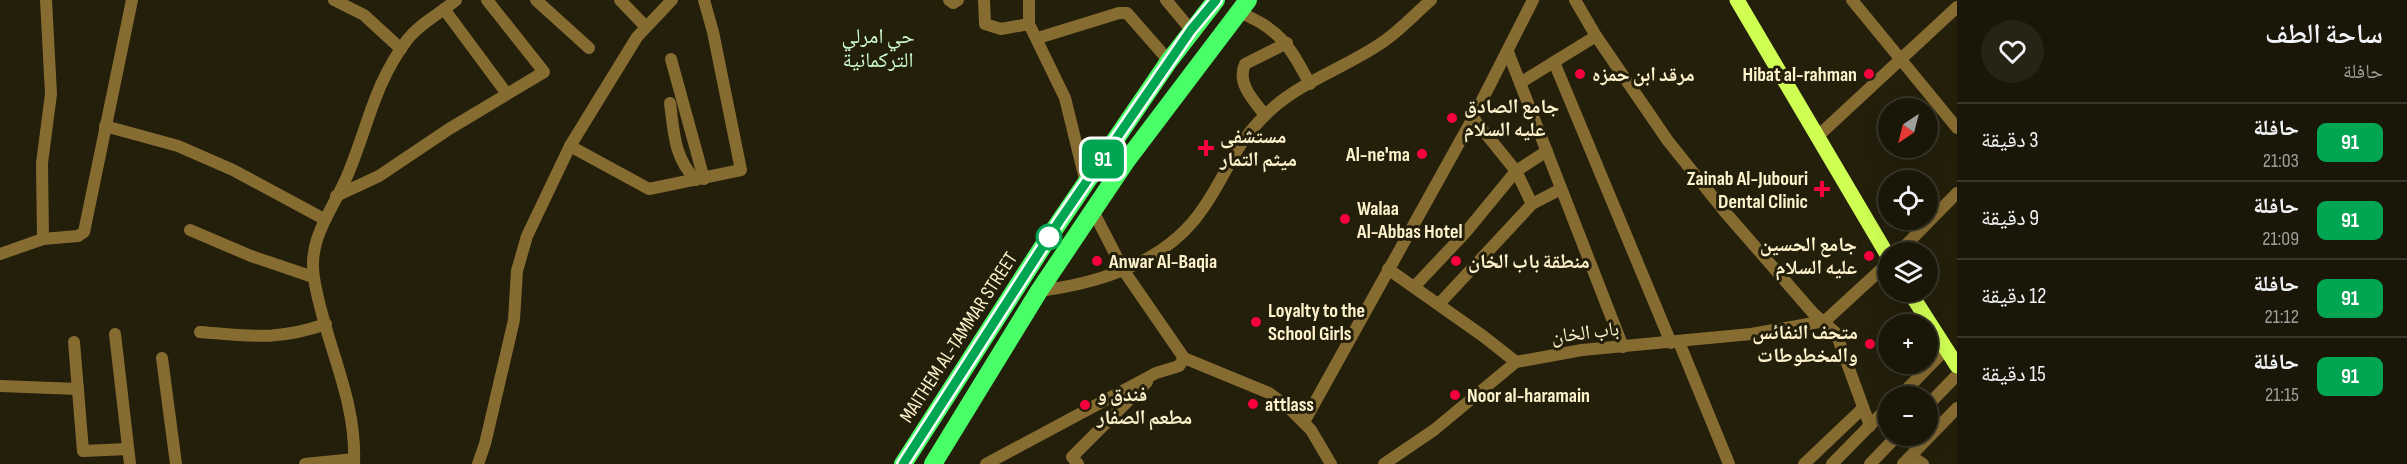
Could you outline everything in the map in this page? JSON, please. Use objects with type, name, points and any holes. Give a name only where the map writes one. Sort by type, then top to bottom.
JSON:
[{"type":"highway","name":"MAITHEM AL-TAMMAR STREET","points":[[903,464],[1127,122],[1191,30],[1216,0]]},
{"type":"highway","points":[[937,458],[1039,291],[1127,160],[1243,6]]},
{"type":"highway","points":[[1127,122],[1129,133],[1140,137],[1145,134]]},
{"type":"highway","points":[[1112,146],[1121,147],[1127,160]]},
{"type":"highway","points":[[940,406],[938,416],[944,424],[954,425],[961,418]]},
{"type":"highway","points":[[919,439],[926,436],[934,438],[940,444],[937,458]]},
{"type":"main road","points":[[1737,0],[1880,242]]},
{"type":"main road","points":[[1916,302],[1957,366]]},
{"type":"street","points":[[43,239],[42,163],[51,94],[46,0]]},
{"type":"street","points":[[0,254],[43,239],[78,236],[84,232],[132,0]]},
{"type":"street","points":[[334,0],[364,15],[400,49]]},
{"type":"street","points":[[305,464],[354,461],[350,402],[326,324],[314,277],[312,255],[324,219],[350,171],[375,94],[400,49],[424,23],[456,0]]},
{"type":"street","points":[[336,196],[379,176],[448,129],[544,72],[488,0]]},
{"type":"street","points":[[536,0],[589,48]]},
{"type":"street","points":[[620,0],[645,26]]},
{"type":"street","points":[[477,464],[485,444],[496,389],[514,320],[517,271],[524,245],[570,146],[645,26],[672,0]]},
{"type":"street","points":[[570,146],[649,189],[741,170],[713,32],[704,0]]},
{"type":"street","points":[[949,0],[953,3],[958,0]]},
{"type":"street","points":[[984,0],[983,20],[989,27],[1009,28],[1029,24]]},
{"type":"street","points":[[1029,0],[1029,24],[1038,38],[1065,98],[1086,183]]},
{"type":"street","points":[[1166,0],[1191,30]]},
{"type":"street","points":[[1039,291],[1071,287],[1124,271],[1159,251],[1204,208],[1236,147],[1252,126],[1277,104],[1386,40],[1431,0]]},
{"type":"street","points":[[1304,422],[1473,118],[1533,0]]},
{"type":"street","points":[[1575,0],[1596,36],[1668,141],[1725,213],[1813,313],[1825,321],[1836,333],[1870,426]]},
{"type":"street","points":[[1852,0],[1957,128]]},
{"type":"street","points":[[1243,6],[1287,43],[1310,84]]},
{"type":"street","points":[[1818,136],[1957,7]]},
{"type":"street","points":[[444,9],[507,94]]},
{"type":"street","points":[[1038,38],[1119,13],[1127,13],[1169,61]]},
{"type":"street","points":[[1520,83],[1596,36]]},
{"type":"street","points":[[1265,115],[1248,93],[1243,69],[1245,64],[1287,43]]},
{"type":"street","points":[[1508,52],[1623,347]]},
{"type":"street","points":[[671,59],[700,179]]},
{"type":"street","points":[[1554,62],[1729,464]]},
{"type":"street","points":[[670,103],[676,150],[686,170],[700,179]]},
{"type":"street","points":[[1473,118],[1516,171],[1533,204]]},
{"type":"street","points":[[105,126],[178,147],[224,166],[324,219]]},
{"type":"street","points":[[1414,287],[1465,233],[1516,171],[1547,151]]},
{"type":"street","points":[[1438,304],[1533,204],[1561,189]]},
{"type":"street","points":[[1909,242],[1957,193]]},
{"type":"street","points":[[1093,211],[1124,271],[1184,358],[1269,393],[1304,422],[1331,464]]},
{"type":"street","points":[[190,230],[251,256],[314,277]]},
{"type":"street","points":[[1388,269],[1516,362]]},
{"type":"street","points":[[1825,321],[1878,272]]},
{"type":"street","name":"باب الخان","points":[[1384,464],[1434,430],[1516,362],[1582,350],[1675,343],[1773,331],[1825,321]]},
{"type":"street","points":[[200,332],[272,338],[299,333],[326,324]]},
{"type":"street","points":[[115,334],[130,464]]},
{"type":"street","points":[[74,342],[83,451],[128,449]]},
{"type":"street","points":[[1910,386],[1945,350]]},
{"type":"street","points":[[162,358],[176,464]]},
{"type":"street","points":[[986,464],[1156,373],[1179,366],[1184,358]]},
{"type":"street","points":[[1078,464],[1072,457],[1156,373]]},
{"type":"street","points":[[1938,396],[1955,382]]},
{"type":"street","points":[[0,386],[78,389]]},
{"type":"street","points":[[1804,464],[1863,408]]},
{"type":"street","points":[[1923,464],[1907,460],[1957,408]]},
{"type":"street","points":[[1832,464],[1878,418]]},
{"type":"street","points":[[1875,462],[1889,446]]},
{"type":"bus line","name":"91","points":[[903,464],[1060,220],[1191,30],[1216,0]]},
{"type":"place","name":"مرقد ابن حمزه","points":[[1580,74]]},
{"type":"place","name":"Hibat al-rahman","points":[[1869,74]]},
{"type":"place","name":"جامع الصادق عليه السلام","points":[[1452,118]]},
{"type":"place","name":"مستشفى ميثم التمار","points":[[1206,148]]},
{"type":"place","name":"Al-ne'ma","points":[[1422,154]]},
{"type":"place","name":"Zainab Al-Jubouri Dental Clinic","points":[[1822,189]]},
{"type":"place","name":"Walaa Al-Abbas Hotel","points":[[1345,219]]},
{"type":"place","name":"جامع الحسين عليه السلام","points":[[1869,256]]},
{"type":"place","name":"Anwar Al-Baqia","points":[[1097,261]]},
{"type":"place","name":"منطقة باب الخان","points":[[1456,261]]},
{"type":"place","name":"Loyalty to the School Girls","points":[[1256,322]]},
{"type":"place","name":"متحف النفائس والمخطوطات","points":[[1870,344]]},
{"type":"place","name":"Noor al-haramain","points":[[1455,395]]},
{"type":"place","name":"attlass","points":[[1253,404]]},
{"type":"place","name":"فندق و مطعم الصفار","points":[[1085,405]]},
{"type":"district","name":"حي امرلي التركمانية","points":[[878,48]]}]
